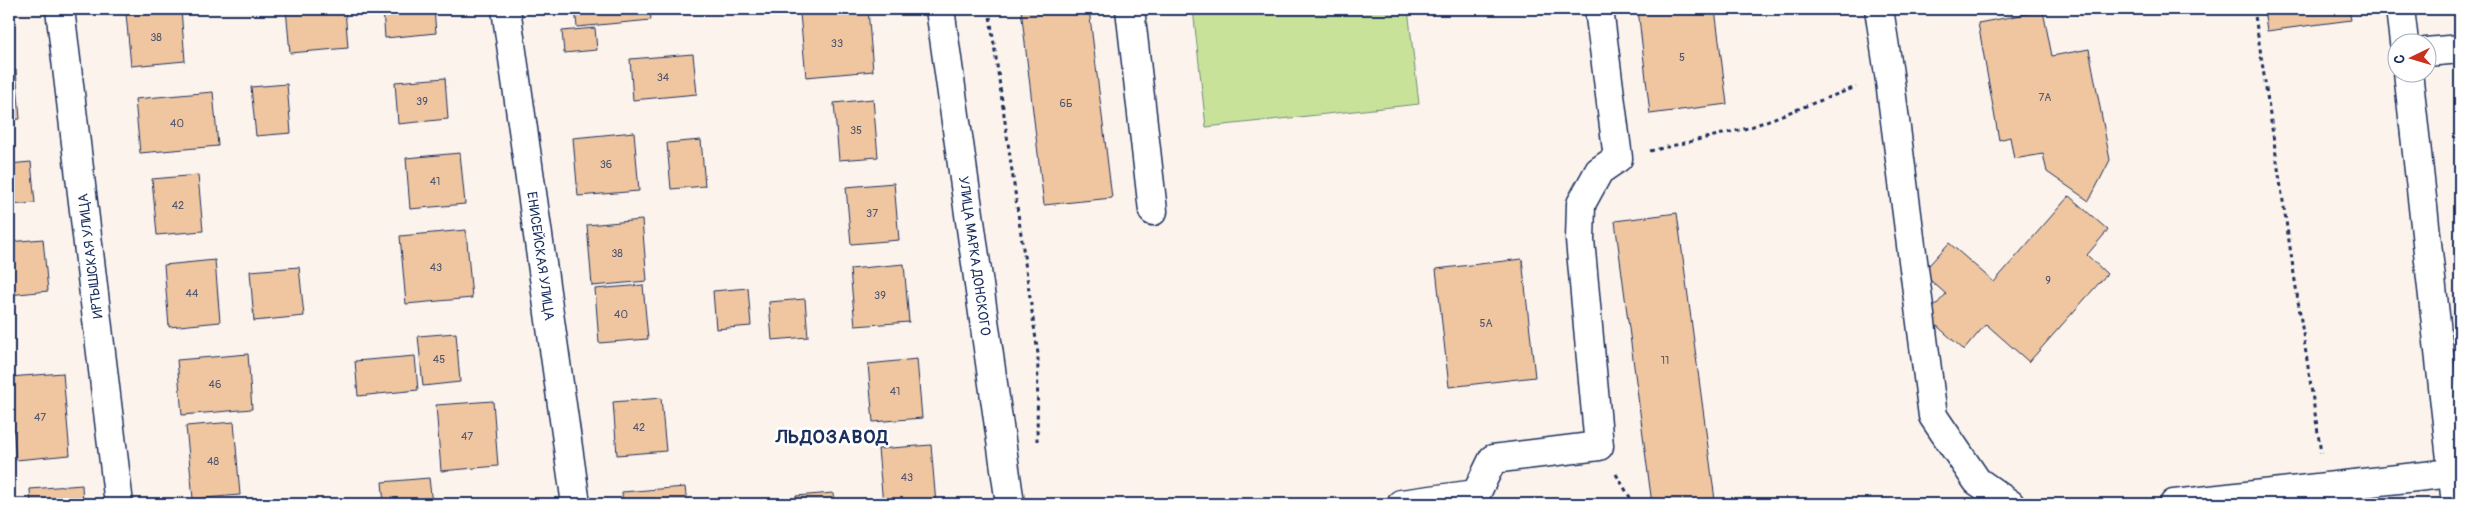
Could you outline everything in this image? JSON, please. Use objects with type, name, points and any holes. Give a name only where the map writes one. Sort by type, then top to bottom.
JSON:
[{"type":"street","name":"ИРТЫШСКАЯ УЛИЦА","points":[[60,9],[119,504]]},
{"type":"street","name":"ЕНИСЕЙСКАЯ УЛИЦА","points":[[506,9],[576,504]]},
{"type":"street","name":"УЛИЦА МАРКА ДОНСКОГО","points":[[940,9],[1010,504]]},
{"type":"street","points":[[1130,9],[1153,211]]},
{"type":"street","points":[[1401,504],[1476,494],[1493,459],[1599,446],[1580,240],[1581,204],[1599,171],[1618,158],[1599,9]]},
{"type":"street","points":[[1879,9],[1933,416],[1977,481],[2010,504]]},
{"type":"street","points":[[2400,9],[2403,32]]},
{"type":"street","points":[[2436,51],[2460,49]]},
{"type":"street","points":[[2409,82],[2456,504]]},
{"type":"street","points":[[2174,504],[2452,473]]},
{"type":"path","points":[[990,9],[1038,354],[1037,448]]},
{"type":"path","points":[[2254,9],[2327,486]]},
{"type":"path","points":[[1618,158],[1748,128],[1889,74]]},
{"type":"green space","points":[[1193,9],[1408,9],[1419,104],[1206,127]]},
{"type":"building","points":[[181,9],[185,61],[131,66],[126,14]]},
{"type":"building","points":[[286,9],[345,9],[348,48],[290,53]]},
{"type":"building","points":[[383,9],[434,9],[436,33],[385,38]]},
{"type":"building","points":[[575,9],[650,9],[651,20],[577,27]]},
{"type":"building","points":[[868,9],[873,71],[806,77],[800,14]]},
{"type":"building","points":[[1021,9],[1089,9],[1112,198],[1044,205]]},
{"type":"building","points":[[1638,9],[1715,9],[1727,104],[1650,114]]},
{"type":"building","points":[[2264,9],[2349,9],[2351,20],[2267,31]]},
{"type":"building","points":[[2043,11],[2052,56],[2089,49],[2110,160],[2089,201],[2047,172],[2043,154],[2014,159],[2010,137],[1999,140],[1978,23]]},
{"type":"building","points":[[595,28],[597,50],[564,53],[562,31]]},
{"type":"building","points":[[693,54],[697,94],[633,100],[630,59]]},
{"type":"building","points":[[16,70],[20,119],[9,120],[9,71]]},
{"type":"building","points":[[445,78],[448,119],[398,124],[395,82]]},
{"type":"building","points":[[287,84],[291,133],[256,136],[251,87]]},
{"type":"building","points":[[213,92],[218,146],[140,153],[135,99]]},
{"type":"building","points":[[873,99],[878,157],[839,160],[834,103]]},
{"type":"building","points":[[634,132],[639,191],[578,196],[573,138]]},
{"type":"building","points":[[701,140],[705,186],[671,189],[667,143]]},
{"type":"building","points":[[460,153],[465,204],[410,209],[406,158]]},
{"type":"building","points":[[31,162],[35,203],[9,205],[9,164]]},
{"type":"building","points":[[198,175],[203,231],[157,235],[152,179]]},
{"type":"building","points":[[894,183],[899,240],[851,244],[846,187]]},
{"type":"building","points":[[2069,196],[2108,230],[2087,255],[2107,274],[2029,362],[1986,324],[1964,350],[1926,316],[1946,294],[1922,273],[1949,243],[1994,282]]},
{"type":"building","points":[[1677,213],[1715,500],[1680,504],[1652,504],[1615,221]]},
{"type":"building","points":[[642,220],[647,281],[592,286],[587,225]]},
{"type":"building","points":[[466,230],[472,298],[406,304],[400,236]]},
{"type":"building","points":[[43,239],[48,291],[9,295],[9,242]]},
{"type":"building","points":[[1522,259],[1535,377],[1449,387],[1436,269]]},
{"type":"building","points":[[215,260],[220,322],[169,327],[164,265]]},
{"type":"building","points":[[904,264],[909,322],[855,326],[850,269]]},
{"type":"building","points":[[299,267],[304,316],[254,321],[250,271]]},
{"type":"building","points":[[643,285],[648,339],[599,343],[595,289]]},
{"type":"building","points":[[748,288],[751,326],[716,329],[713,291]]},
{"type":"building","points":[[805,299],[808,337],[772,340],[769,302]]},
{"type":"building","points":[[456,333],[460,382],[423,386],[418,336]]},
{"type":"building","points":[[248,354],[252,409],[182,415],[177,360]]},
{"type":"building","points":[[415,356],[418,390],[358,396],[355,361]]},
{"type":"building","points":[[917,359],[922,418],[873,422],[868,364]]},
{"type":"building","points":[[63,373],[70,455],[16,460],[9,377]]},
{"type":"building","points":[[661,398],[666,451],[617,455],[613,402]]},
{"type":"building","points":[[493,401],[498,466],[441,471],[436,405]]},
{"type":"building","points":[[234,422],[240,495],[193,499],[186,426]]},
{"type":"building","points":[[931,445],[936,504],[883,504],[878,449]]},
{"type":"building","points":[[429,478],[432,504],[384,504],[382,482]]},
{"type":"building","points":[[82,485],[83,504],[31,504],[30,489]]},
{"type":"building","points":[[685,487],[687,504],[623,504],[622,492]]},
{"type":"building","points":[[833,493],[834,504],[796,504],[796,496]]},
{"type":"building","points":[[504,499],[504,504],[449,504]]},
{"type":"building","points":[[1715,500],[1720,504],[1680,504]]},
{"type":"district","name":"ЛЬДОЗАВОД","points":[[832,436]]}]
